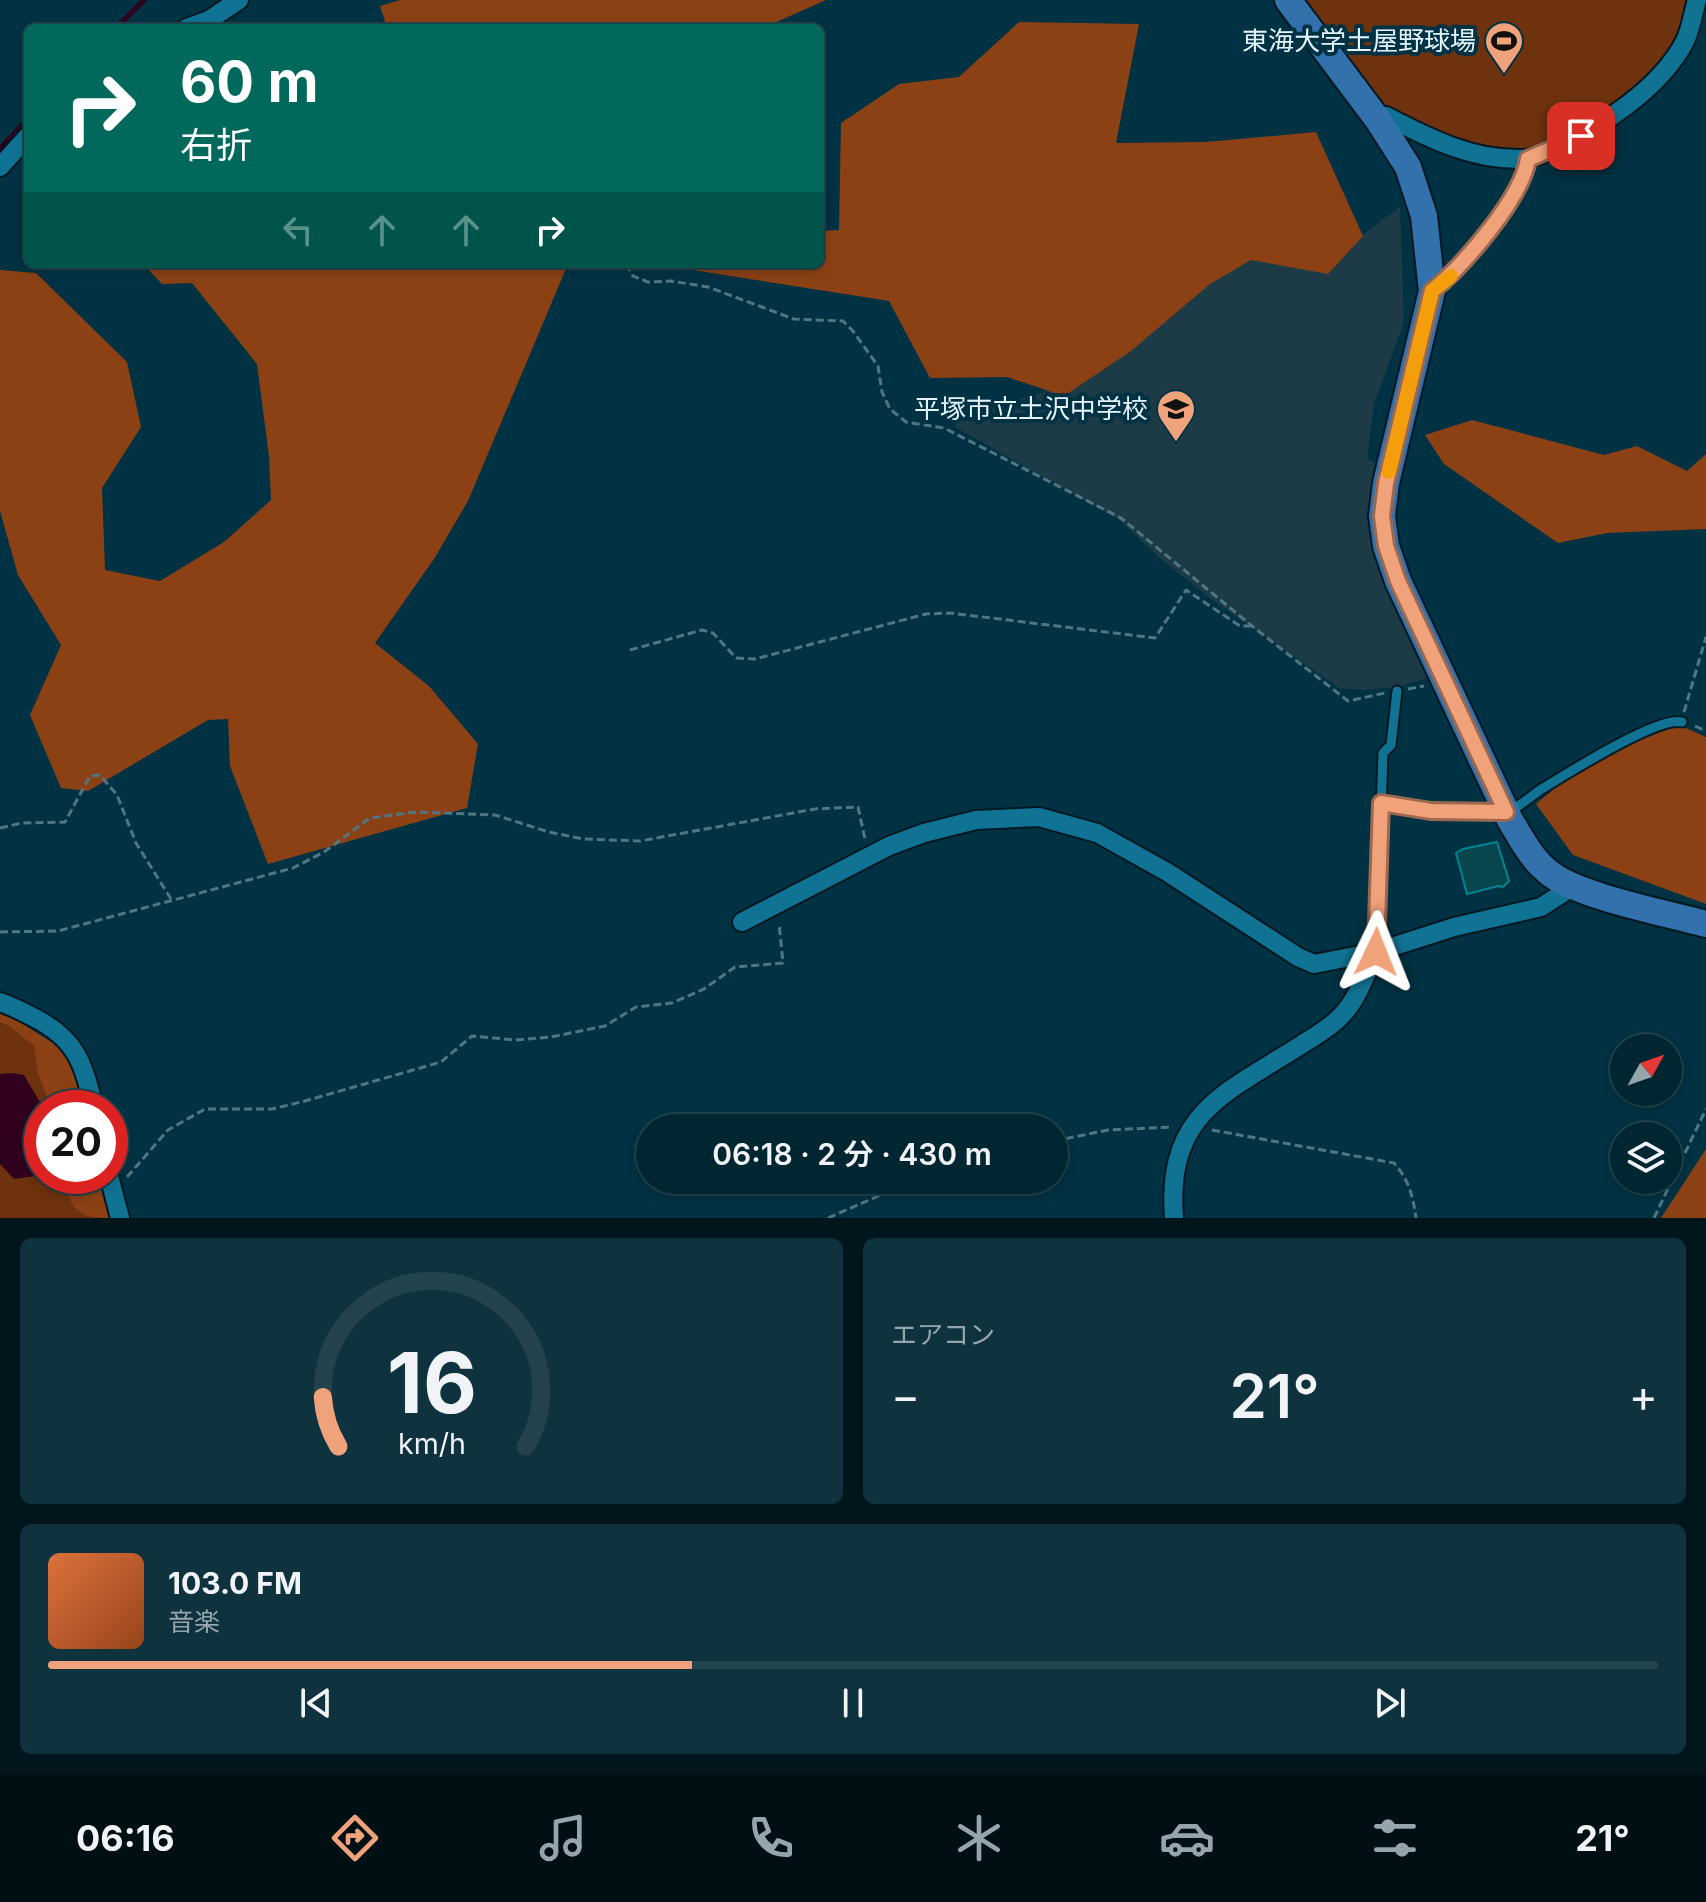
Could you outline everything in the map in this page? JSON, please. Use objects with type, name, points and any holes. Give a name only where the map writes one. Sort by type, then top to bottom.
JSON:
[{"type":"street","points":[[198,24],[239,0]]},
{"type":"street","points":[[1288,0],[1378,120],[1408,167],[1424,216],[1432,291],[1386,483],[1382,516],[1386,546],[1398,581],[1506,812],[1528,850],[1547,871],[1572,887],[1706,924]]},
{"type":"street","points":[[1378,120],[1386,116],[1430,139],[1469,154],[1528,159],[1581,136],[1630,104],[1670,63],[1686,40],[1697,0]]},
{"type":"street","points":[[0,167],[24,140]]},
{"type":"street","points":[[742,922],[889,846],[976,820],[1039,817],[1097,833],[1167,872],[1298,957],[1314,964],[1376,952],[1454,927],[1541,907],[1572,887]]},
{"type":"street","points":[[1174,1218],[1173,1175],[1179,1150],[1190,1126],[1224,1094],[1340,1018],[1355,998],[1376,952]]},
{"type":"street","points":[[0,1002],[54,1028],[69,1041],[82,1064],[89,1090]]},
{"type":"street","points":[[114,1194],[120,1218]]},
{"type":"lane","points":[[1432,291],[1453,274],[1487,233],[1526,172],[1528,159]]},
{"type":"lane","points":[[1376,952],[1383,753],[1391,745],[1397,691]]},
{"type":"lane","points":[[1381,803],[1431,811],[1506,812],[1564,775],[1660,723],[1682,722]]},
{"type":"path","points":[[628,268],[633,276],[648,282],[671,281],[708,287],[794,319],[843,321],[878,366],[882,392],[890,409],[906,422],[944,428],[1121,518],[1348,701],[1444,682]]},
{"type":"path","points":[[630,650],[702,630],[713,633],[736,658],[755,659],[905,618],[950,613],[1155,638],[1186,590],[1240,626],[1252,626]]},
{"type":"path","points":[[1682,722],[1706,637]]},
{"type":"path","points":[[0,828],[22,823],[65,822],[90,776],[95,773],[100,775],[117,795],[136,843],[171,899]]},
{"type":"path","points":[[0,932],[58,931],[293,868],[324,852],[370,818],[416,812],[495,815],[583,839],[640,841],[815,809],[858,807],[868,858]]},
{"type":"path","points":[[128,1169],[160,1137],[205,1109],[272,1109],[305,1101],[441,1062],[472,1036],[515,1040],[551,1037],[605,1026],[636,1007],[672,1003],[704,989],[735,967],[783,963],[777,906]]},
{"type":"path","points":[[1654,1218],[1706,1109]]},
{"type":"path","points":[[1068,1138],[1108,1130],[1190,1126],[1394,1163],[1406,1176],[1416,1218]]},
{"type":"path","points":[[828,1218],[883,1194]]},
{"type":"shaded area","points":[[400,0],[826,0],[772,24],[386,24],[380,6]]},
{"type":"shaded area","name":"東海大学土屋野球場","points":[[1302,0],[1691,0],[1681,36],[1667,60],[1637,91],[1567,134],[1523,151],[1470,145],[1434,133],[1375,101]]},
{"type":"shaded area","points":[[1019,22],[1139,24],[1116,143],[1205,142],[1316,132],[1363,236],[1328,274],[1251,260],[1210,284],[1131,351],[1064,396],[1007,377],[930,378],[889,301],[680,268],[824,268],[824,231],[839,230],[841,123],[899,84],[959,77]]},
{"type":"shaded area","name":"平塚市立土沢中学校","points":[[1400,207],[1404,322],[1374,404],[1367,459],[1378,464],[1374,488],[1377,563],[1429,673],[1424,679],[1398,687],[1363,690],[1339,688],[1210,598],[1118,519],[955,427],[957,418],[1077,382],[1228,248],[1323,264]]},
{"type":"shaded area","points":[[147,268],[566,268],[468,501],[434,559],[375,643],[429,686],[478,744],[467,808],[268,864],[230,766],[228,719],[208,720],[88,791],[61,788],[30,715],[61,645],[18,575],[0,511],[0,270],[36,273],[127,362],[141,427],[102,488],[105,570],[160,581],[224,542],[271,500],[269,456],[257,364],[192,283],[162,284]]},
{"type":"shaded area","points":[[1472,420],[1604,455],[1637,446],[1687,471],[1706,454],[1706,529],[1607,533],[1558,543],[1444,464],[1425,435]]},
{"type":"shaded area","points":[[1679,725],[1706,737],[1706,904],[1573,855],[1536,804],[1591,758]]},
{"type":"shaded area","points":[[0,1010],[5,1011],[72,1090],[24,1090],[24,1194],[111,1194],[117,1218],[0,1218]]},
{"type":"shaded area","points":[[0,1010],[66,1051],[80,1090],[44,1090],[34,1046],[0,1022]]},
{"type":"shaded area","points":[[0,1074],[24,1075],[33,1090],[24,1090],[24,1178],[14,1179],[0,1164]]},
{"type":"shaded area","points":[[1706,1149],[1706,1218],[1661,1218],[1677,1194],[1682,1194],[1682,1186]]},
{"type":"shaded area","points":[[111,1194],[117,1218],[83,1214],[74,1207],[69,1196]]},
{"type":"building","points":[[1497,842],[1509,881],[1503,887],[1467,894],[1456,853]]},
{"type":"waterway","points":[[120,24],[144,0]]},
{"type":"waterway","points":[[0,149],[24,123]]},
{"type":"slow traffic","points":[[1389,472],[1432,291],[1451,276]]},
{"type":"place","name":"東海大学土屋野球場","points":[[1504,75]]},
{"type":"place","name":"平塚市立土沢中学校","points":[[1176,443]]},
{"type":"route","points":[[1376,952],[1381,803],[1431,811],[1506,812],[1398,581],[1386,546],[1382,516],[1386,483],[1432,291],[1453,274],[1487,233],[1526,172],[1528,159],[1581,136]]}]
